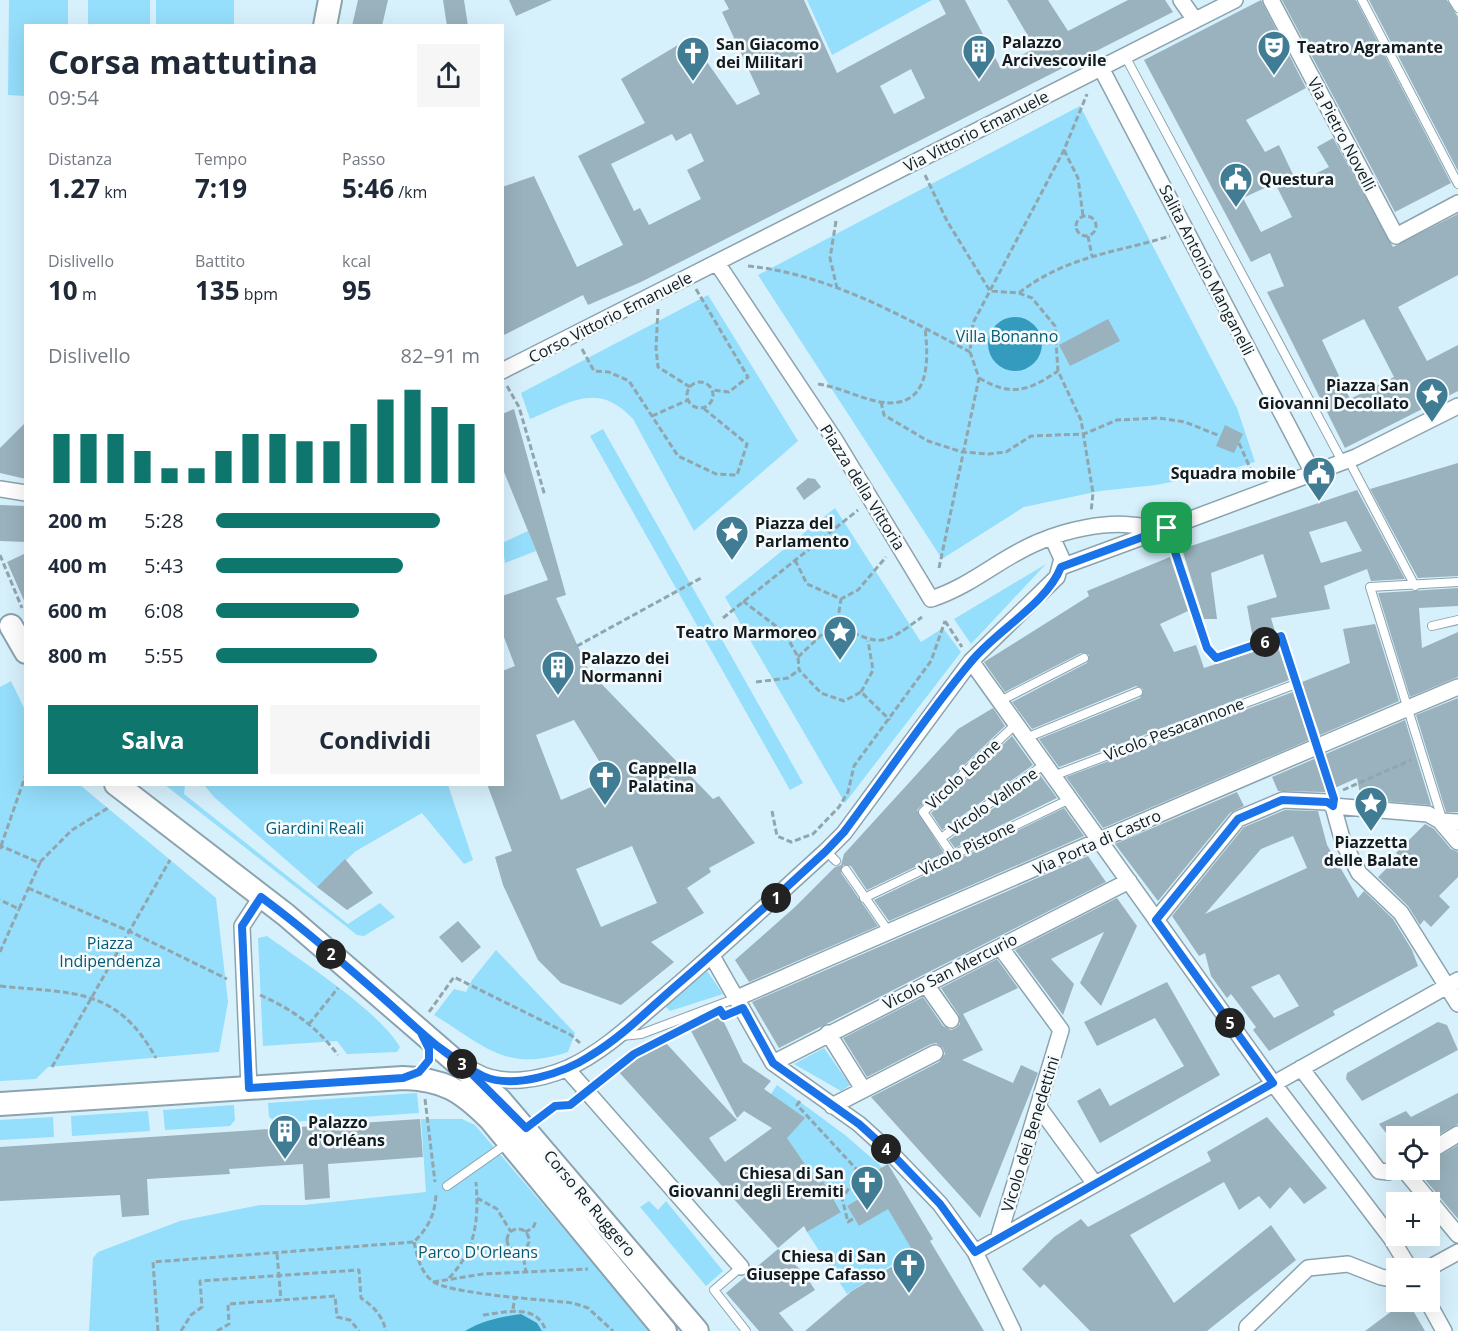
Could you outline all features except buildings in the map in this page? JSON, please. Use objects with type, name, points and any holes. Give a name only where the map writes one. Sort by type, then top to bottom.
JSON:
[{"type":"main road","points":[[325,24],[330,0]]},
{"type":"main road","points":[[16,623],[24,646]]},
{"type":"main road","points":[[1,1104],[413,1078],[429,1060],[429,1049],[418,1030],[261,897],[119,786]]},
{"type":"main road","name":"Corso Re Ruggero","points":[[418,1030],[461,1063],[518,1135],[608,1262],[665,1331]]},
{"type":"main road","name":"Corso Re Ruggero","points":[[413,1078],[455,1089],[468,1097],[490,1119],[518,1135],[697,1331]]},
{"type":"street","points":[[1181,0],[1195,20]]},
{"type":"street","name":"Via Vittorio Emanuele","points":[[717,262],[1235,0]]},
{"type":"street","name":"Via Pietro Novelli","points":[[1271,0],[1396,236],[1458,203]]},
{"type":"street","name":"Salita Antonio Manganelli","points":[[1101,68],[1313,473]]},
{"type":"street","name":"Corso Vittorio Emanuele","points":[[504,370],[717,262]]},
{"type":"street","name":"Piazza della Vittoria","points":[[717,262],[871,499],[932,599],[957,591],[1039,541],[1052,537]]},
{"type":"street","points":[[1061,567],[1348,459],[1458,406]]},
{"type":"street","points":[[0,489],[24,493]]},
{"type":"street","points":[[461,1063],[485,1077],[533,1080],[567,1069],[618,1036],[831,856],[844,832],[971,661],[1057,577],[1062,559],[1052,537],[1090,528],[1130,525],[1150,530],[1167,528]]},
{"type":"street","points":[[971,661],[1273,1083],[1391,1238],[1403,1258]]},
{"type":"street","name":"Via Porta di Castro","points":[[737,998],[1100,842],[1219,786],[1458,687]]},
{"type":"street","points":[[1156,920],[1238,819],[1282,800],[1333,802],[1428,814],[1447,822],[1458,842]]},
{"type":"street","points":[[1333,802],[1343,842],[1359,873],[1401,913],[1453,983],[1458,1004]]},
{"type":"street","name":"Vicolo San Mercurio","points":[[779,1060],[1129,881]]},
{"type":"street","points":[[249,1088],[242,926],[261,897]]},
{"type":"street","name":"Vicolo dei Benedettini","points":[[998,1239],[1062,1030],[1001,948]]},
{"type":"street","points":[[712,956],[779,1060],[808,1090],[891,1153],[940,1204],[975,1252],[1013,1331]]},
{"type":"street","points":[[975,1252],[1453,983]]},
{"type":"street","points":[[927,986],[951,1020]]},
{"type":"street","points":[[828,1033],[863,1089]]},
{"type":"street","points":[[832,1106],[935,1053]]},
{"type":"street","points":[[1301,1068],[1379,1171],[1386,1172]]},
{"type":"street","points":[[567,1069],[741,1268]]},
{"type":"street","points":[[1038,1106],[1095,1184]]},
{"type":"street","points":[[1440,1145],[1458,1134]]},
{"type":"street","points":[[1412,1180],[1458,1235]]},
{"type":"street","points":[[1440,1262],[1458,1252]]},
{"type":"street","points":[[1247,1331],[1247,1327],[1308,1268],[1348,1264],[1386,1278]]},
{"type":"street","points":[[1434,1312],[1444,1331]]},
{"type":"lane","points":[[1362,0],[1458,184]]},
{"type":"lane","points":[[1453,0],[1458,8]]},
{"type":"lane","points":[[1125,56],[1348,459],[1414,586]]},
{"type":"lane","points":[[1167,528],[1207,648],[1216,658],[1281,636],[1317,746]]},
{"type":"lane","points":[[1447,822],[1370,587],[1458,582]]},
{"type":"lane","points":[[1432,626],[1458,620]]},
{"type":"lane","points":[[1000,701],[1084,658]]},
{"type":"lane","name":"Vicolo Pesacannone","points":[[1049,770],[1296,684]]},
{"type":"lane","points":[[1026,738],[1137,692]]},
{"type":"lane","name":"Vicolo Leone","points":[[953,856],[923,812],[1016,724]]},
{"type":"lane","name":"Vicolo Vallone","points":[[941,838],[1049,770]]},
{"type":"lane","name":"Vicolo Pistone","points":[[864,898],[1070,799]]},
{"type":"lane","points":[[846,870],[889,933]]},
{"type":"lane","points":[[618,1036],[641,1034],[737,998]]},
{"type":"lane","points":[[447,1186],[518,1135]]},
{"type":"lane","points":[[741,1268],[714,1290],[746,1331]]},
{"type":"path","points":[[939,568],[979,378],[970,352],[973,323],[1064,150],[1080,106],[1101,68]]},
{"type":"path","points":[[1064,150],[1078,178],[1083,216]]},
{"type":"path","points":[[918,161],[947,221],[990,291]]},
{"type":"path","points":[[837,201],[830,258],[837,289]]},
{"type":"path","points":[[1083,216],[1092,218],[1096,223],[1094,232],[1088,236]]},
{"type":"path","points":[[1083,216],[1078,220],[1077,230],[1088,236]]},
{"type":"path","points":[[1019,293],[1042,275],[1092,256],[1187,231]]},
{"type":"path","points":[[1088,236],[1092,256]]},
{"type":"path","points":[[717,262],[772,268],[868,298],[970,352]]},
{"type":"path","points":[[689,276],[748,376],[729,392],[712,390],[701,381],[690,387]]},
{"type":"path","points":[[990,291],[1019,293],[1032,298],[1055,326],[1058,371],[1081,420],[1093,493],[1090,528]]},
{"type":"path","points":[[658,292],[656,348],[658,367],[690,387]]},
{"type":"path","points":[[795,380],[830,386],[881,402],[906,400],[922,386],[928,357],[925,328]]},
{"type":"path","points":[[573,335],[594,371],[609,372],[629,381],[678,456],[716,474],[737,475],[747,444],[702,408],[694,406],[688,400]]},
{"type":"path","points":[[979,378],[997,388],[1020,390],[1036,385],[1058,371]]},
{"type":"path","points":[[504,380],[519,407],[545,496]]},
{"type":"path","points":[[688,400],[690,387]]},
{"type":"path","points":[[702,408],[712,400],[712,390]]},
{"type":"path","points":[[652,416],[688,400]]},
{"type":"path","points":[[881,402],[884,415],[928,441],[962,452],[1006,452],[1031,436],[1083,434],[1117,420],[1159,418],[1185,423],[1220,436]]},
{"type":"path","points":[[1239,443],[1261,493]]},
{"type":"path","points":[[723,618],[871,499]]},
{"type":"path","points":[[1,555],[16,623]]},
{"type":"path","points":[[841,599],[858,590],[886,557]]},
{"type":"path","points":[[795,560],[807,584],[841,599]]},
{"type":"path","points":[[577,646],[701,579]]},
{"type":"path","points":[[837,624],[841,599]]},
{"type":"path","points":[[743,602],[785,633],[798,657],[799,670],[820,693],[844,701],[861,692],[873,670],[868,641]]},
{"type":"path","points":[[798,657],[831,626],[837,624],[868,641],[891,639],[922,616]]},
{"type":"path","points":[[772,811],[777,836],[790,842],[813,834],[839,807],[848,792],[854,766],[890,720],[931,661],[945,621],[971,661]]},
{"type":"path","points":[[756,682],[788,678],[799,670]]},
{"type":"path","points":[[861,692],[890,720]]},
{"type":"path","points":[[1317,746],[1333,802]]},
{"type":"path","points":[[1333,802],[1348,786],[1424,754]]},
{"type":"path","points":[[24,780],[1,847],[40,863]]},
{"type":"path","points":[[0,951],[40,863],[72,830],[108,808]]},
{"type":"path","points":[[52,1067],[170,860]]},
{"type":"path","points":[[28,888],[131,932],[288,1007],[327,1040],[338,1055]]},
{"type":"path","points":[[0,900],[19,909]]},
{"type":"path","points":[[418,1030],[454,977],[571,1035],[590,1056]]},
{"type":"path","points":[[0,986],[90,998],[122,1013],[142,1032],[156,1058]]},
{"type":"path","points":[[518,1135],[555,1106],[570,1105],[634,1054],[653,1044]]},
{"type":"path","points":[[158,1331],[153,1262],[414,1242],[426,1231],[435,1211],[436,1193],[413,1078]]},
{"type":"path","points":[[808,1090],[797,1105],[860,1173],[842,1198],[848,1222],[854,1218]]},
{"type":"path","points":[[448,1279],[467,1256],[476,1233],[477,1198],[471,1168]]},
{"type":"path","points":[[436,1193],[447,1186]]},
{"type":"path","points":[[477,1198],[497,1209],[511,1232]]},
{"type":"path","points":[[511,1232],[520,1230],[525,1232],[533,1228],[536,1221]]},
{"type":"path","points":[[511,1232],[508,1238],[509,1246],[514,1250],[522,1250],[529,1242],[525,1232]]},
{"type":"path","points":[[414,1242],[419,1263],[432,1282],[451,1289],[515,1296],[588,1308],[613,1331]]},
{"type":"path","points":[[522,1250],[526,1272]]},
{"type":"path","points":[[277,1253],[281,1300]]},
{"type":"path","points":[[432,1282],[526,1272],[597,1269],[608,1262]]},
{"type":"path","points":[[181,1331],[191,1315],[202,1307],[200,1281],[359,1270],[361,1298],[374,1307],[383,1320],[386,1331]]},
{"type":"path","points":[[217,1331],[229,1324],[228,1304],[335,1296],[337,1317],[350,1320],[359,1331]]},
{"type":"path","points":[[513,1309],[515,1296]]},
{"type":"path","points":[[483,1315],[513,1309],[540,1320],[546,1331]]},
{"type":"green space","points":[[9,0],[68,0],[68,24],[24,24],[24,96],[8,95]]},
{"type":"green space","points":[[88,0],[150,0],[150,24],[88,24]]},
{"type":"green space","points":[[156,0],[234,0],[234,24],[156,24]]},
{"type":"green space","points":[[807,0],[932,0],[832,55]]},
{"type":"green space","name":"Villa Bonanno","points":[[1080,106],[1237,408],[1255,462],[1218,473],[1156,485],[1100,491],[1024,507],[942,559],[758,275]]},
{"type":"green space","points":[[708,295],[798,441],[694,531],[633,419],[620,407],[596,398],[584,398],[530,419],[521,393]]},
{"type":"green space","points":[[603,429],[803,783],[790,790],[590,436]]},
{"type":"green space","points":[[835,508],[921,642],[943,628],[961,652],[845,803],[725,597]]},
{"type":"green space","points":[[528,531],[536,551],[505,563],[504,542]]},
{"type":"green space","points":[[1046,564],[971,644],[954,619]]},
{"type":"green space","name":"Piazza Indipendenza","points":[[11,681],[24,708],[24,786],[81,786],[216,898],[228,1002],[219,1052],[48,1067],[36,1079],[0,1081],[0,687]]},
{"type":"green space","points":[[166,786],[185,786],[184,794],[348,924],[380,903],[395,917],[364,936],[357,935]]},
{"type":"green space","name":"Giardini Reali","points":[[205,786],[448,786],[473,860],[464,864],[422,813],[356,851],[317,887],[214,797]]},
{"type":"green space","points":[[267,936],[339,988],[375,1018],[400,1047],[397,1052],[347,1054],[337,1041],[263,1046],[258,938]]},
{"type":"green space","points":[[496,950],[575,1033],[568,1052],[546,1058],[528,1059],[496,1053],[434,1015],[454,989],[466,992],[472,980]]},
{"type":"green space","points":[[707,971],[723,994],[670,1011],[665,1006]]},
{"type":"green space","points":[[824,1048],[850,1085],[841,1091],[794,1064]]},
{"type":"green space","points":[[777,1085],[845,1135],[882,1167],[871,1174],[878,1187],[847,1206],[859,1226],[892,1206],[913,1251],[847,1294],[807,1232],[841,1211],[823,1181],[818,1183],[780,1128],[771,1094]]},
{"type":"green space","points":[[417,1093],[419,1113],[276,1123],[269,1117],[268,1103]]},
{"type":"green space","points":[[234,1105],[235,1120],[230,1126],[165,1130],[163,1110]]},
{"type":"green space","points":[[148,1111],[150,1131],[72,1136],[71,1116]]},
{"type":"green space","points":[[53,1117],[54,1137],[0,1140],[0,1120]]},
{"type":"green space","name":"Parco D'Orleans","points":[[421,1119],[462,1119],[475,1125],[651,1331],[89,1331],[93,1258],[98,1252],[180,1221],[260,1205],[304,1205],[426,1192]]},
{"type":"green space","points":[[649,1201],[658,1210],[666,1201],[723,1271],[706,1286],[640,1207]]},
{"type":"shaded area","points":[[1015,317],[1025,319],[1034,325],[1040,334],[1042,344],[1040,354],[1034,363],[1025,369],[1015,371],[1005,369],[996,363],[990,354],[988,344],[990,334],[996,325],[1005,319]]},
{"type":"shaded area","points":[[521,1314],[537,1323],[542,1331],[465,1331],[485,1322]]},
{"type":"place","name":"Teatro Agramante","points":[[1274,76]]},
{"type":"place","name":"Palazzo Arcivescovile","points":[[979,80]]},
{"type":"place","name":"San Giacomo dei Militari","points":[[693,82]]},
{"type":"place","name":"Questura","points":[[1236,208]]},
{"type":"place","name":"Piazza San Giovanni Decollato","points":[[1432,423]]},
{"type":"place","name":"Squadra mobile","points":[[1319,502]]},
{"type":"place","name":"Piazza del Parlamento","points":[[732,561]]},
{"type":"place","name":"Teatro Marmoreo","points":[[840,661]]},
{"type":"place","name":"Palazzo dei Normanni","points":[[558,696]]},
{"type":"place","name":"Cappella Palatina","points":[[605,806]]},
{"type":"place","name":"Piazzetta delle Balate","points":[[1371,832]]},
{"type":"place","name":"Palazzo d'Orléans","points":[[285,1160]]},
{"type":"place","name":"Chiesa di San Giovanni degli Eremiti","points":[[867,1211]]},
{"type":"place","name":"Chiesa di San Giuseppe Cafasso","points":[[909,1294]]},
{"type":"route","points":[[1167,528],[1061,567],[1057,577],[1044,592],[971,661],[844,832],[826,851],[712,956],[618,1036],[567,1069],[533,1080],[485,1077],[422,1035],[286,915],[261,897],[242,926],[249,1088],[403,1078],[426,1067],[429,1060],[429,1049],[422,1035],[461,1063],[500,1099],[526,1128],[555,1106],[570,1105],[634,1054],[720,1010],[724,1016],[743,1008],[773,1063],[859,1124],[891,1153],[940,1204],[975,1252],[1273,1083],[1156,920],[1238,819],[1282,800],[1327,802],[1333,806],[1334,799],[1281,636],[1216,658],[1207,648],[1167,528]]}]
